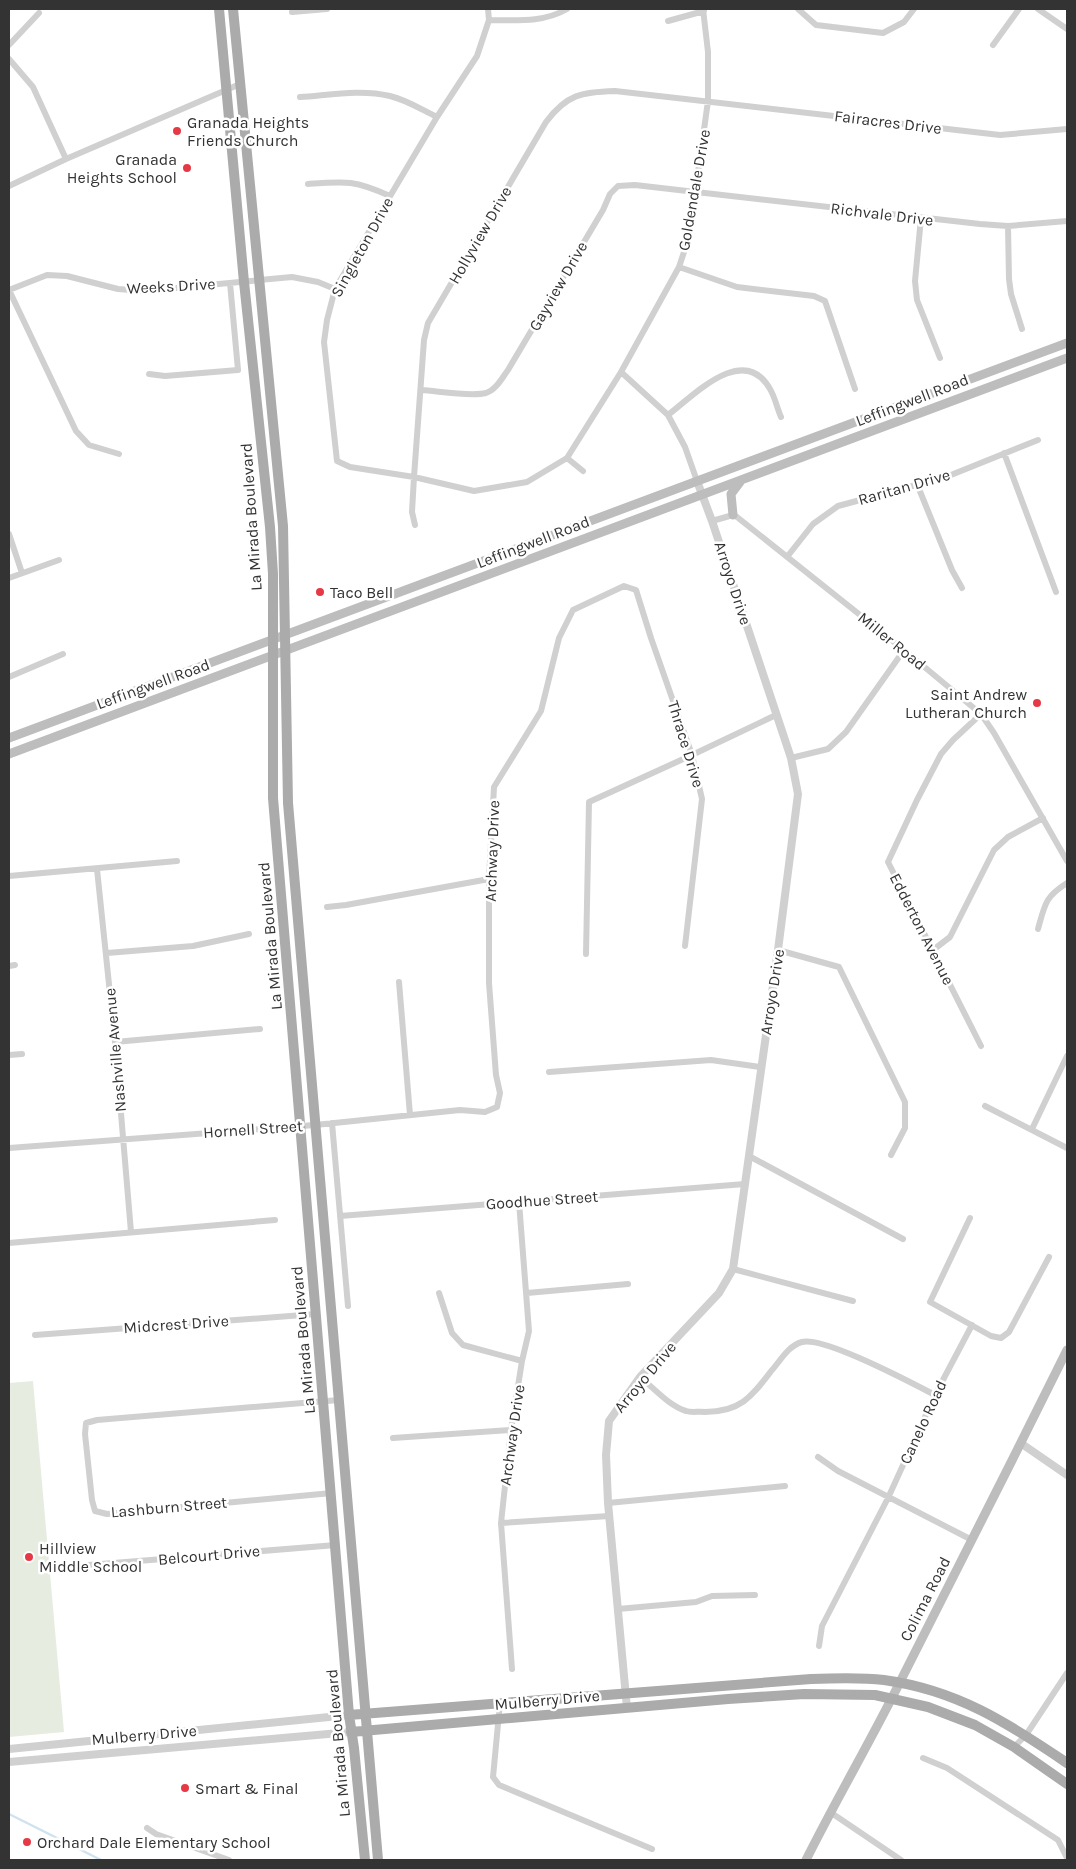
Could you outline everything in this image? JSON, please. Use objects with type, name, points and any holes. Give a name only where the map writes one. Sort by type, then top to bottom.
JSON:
[{"type":"main road","name":"La Mirada Boulevard","points":[[219,9],[244,282],[270,527],[273,574],[273,798],[349,1716],[365,1860]]},
{"type":"main road","name":"La Mirada Boulevard","points":[[233,9],[283,526],[288,803],[378,1860]]},
{"type":"main road","name":"Leffingwell Road","points":[[9,738],[1067,343]]},
{"type":"main road","name":"Leffingwell Road","points":[[9,754],[1067,358]]},
{"type":"main road","points":[[733,516],[731,494],[742,480]]},
{"type":"main road","name":"Colima Road","points":[[806,1860],[900,1683],[1022,1444],[1067,1350]]},
{"type":"main road","name":"Mulberry Drive","points":[[349,1716],[848,1678],[883,1680],[920,1687],[967,1702],[997,1717],[1067,1763]]},
{"type":"main road","name":"Mulberry Drive","points":[[351,1732],[728,1698],[804,1694],[874,1695],[928,1707],[975,1725],[1014,1747],[1067,1784]]},
{"type":"street","points":[[292,12],[327,9]]},
{"type":"street","name":"Singleton Drive","points":[[414,477],[350,467],[337,461],[324,342],[327,320],[335,289],[436,117],[477,56],[489,20],[488,9]]},
{"type":"street","points":[[489,20],[536,20],[556,15],[567,9]]},
{"type":"street","points":[[798,9],[816,24],[884,33],[904,22],[914,9]]},
{"type":"street","points":[[993,45],[1019,9]]},
{"type":"street","points":[[1038,9],[1067,29]]},
{"type":"street","name":"Goldendale Drive","points":[[414,477],[474,491],[527,482],[567,458],[620,372],[679,267],[688,237],[696,192],[708,101],[708,52],[704,10],[668,21]]},
{"type":"street","points":[[9,45],[39,13]]},
{"type":"street","points":[[9,59],[33,87],[66,159]]},
{"type":"street","points":[[9,186],[66,159],[240,84]]},
{"type":"street","name":"Hollyview Drive","points":[[415,525],[412,512],[414,477],[424,340],[428,323],[546,122],[557,108],[573,97],[593,92],[615,91],[708,101]]},
{"type":"street","points":[[300,97],[371,93],[391,96],[436,117]]},
{"type":"street","name":"Fairacres Drive","points":[[708,101],[1000,134],[1067,129]]},
{"type":"street","points":[[308,184],[341,181],[355,182],[370,186],[390,196]]},
{"type":"street","name":"Gayview Drive","points":[[421,390],[474,394],[487,392],[497,385],[508,370],[598,218],[610,194],[618,186],[635,185],[696,192]]},
{"type":"street","name":"Richvale Drive","points":[[696,192],[1008,226],[1067,221]]},
{"type":"street","points":[[921,218],[915,281],[918,300],[940,358]]},
{"type":"street","points":[[1008,226],[1011,294],[1022,328]]},
{"type":"street","points":[[679,267],[737,287],[814,296],[825,302],[855,389]]},
{"type":"street","name":"Weeks Drive","points":[[9,290],[47,275],[68,276],[118,289],[144,291],[292,277],[318,282],[335,289]]},
{"type":"street","points":[[149,374],[165,376],[238,370],[230,282]]},
{"type":"street","points":[[9,290],[76,431],[89,445],[119,454]]},
{"type":"street","points":[[668,416],[719,376],[732,371],[746,370],[761,377],[770,388],[781,417]]},
{"type":"street","name":"Arroyo Drive","points":[[620,372],[668,416],[685,447],[712,521],[791,758],[798,794],[778,950],[732,1269],[719,1294],[640,1377],[609,1421],[606,1455],[608,1503],[627,1708]]},
{"type":"street","name":"Raritan Drive","points":[[787,557],[813,524],[838,506],[946,477],[1004,452],[1038,440]]},
{"type":"street","points":[[1004,452],[1056,592]]},
{"type":"street","points":[[567,458],[583,471]]},
{"type":"street","points":[[917,484],[952,570],[962,588]]},
{"type":"street","points":[[712,521],[733,516]]},
{"type":"street","name":"Miller Road","points":[[733,516],[904,650],[981,714],[994,733],[1067,861]]},
{"type":"street","points":[[9,534],[22,573]]},
{"type":"street","points":[[9,578],[58,560]]},
{"type":"street","name":"Thrace Drive","points":[[624,586],[636,590],[692,755],[702,799],[685,946]]},
{"type":"street","name":"Archway Drive","points":[[497,1107],[500,1093],[496,1075],[489,983],[489,879],[494,787],[541,711],[559,638],[573,610],[624,586]]},
{"type":"street","points":[[791,758],[828,749],[834,744],[846,732],[904,650]]},
{"type":"street","points":[[9,677],[63,654]]},
{"type":"street","name":"Edderton Avenue","points":[[981,714],[941,754],[888,862],[981,1046]]},
{"type":"street","points":[[586,954],[589,802],[776,715]]},
{"type":"street","points":[[933,950],[950,937],[994,850],[1008,837],[1043,818]]},
{"type":"street","points":[[9,876],[177,861]]},
{"type":"street","name":"Nashville Avenue","points":[[97,869],[107,953],[131,1232]]},
{"type":"street","points":[[327,907],[489,879]]},
{"type":"street","points":[[1038,929],[1045,904],[1052,893],[1067,883]]},
{"type":"street","points":[[107,953],[193,946],[249,934]]},
{"type":"street","points":[[778,950],[839,967],[905,1102],[904,1128],[891,1155]]},
{"type":"street","points":[[399,982],[410,1115]]},
{"type":"street","points":[[115,1042],[260,1029]]},
{"type":"street","points":[[9,1055],[22,1054]]},
{"type":"street","points":[[1032,1129],[1067,1056]]},
{"type":"street","points":[[549,1072],[711,1060],[760,1067]]},
{"type":"street","points":[[985,1106],[1067,1148]]},
{"type":"street","name":"Hornell Street","points":[[9,1148],[315,1125],[460,1110],[486,1112],[497,1107]]},
{"type":"street","points":[[332,1123],[348,1306]]},
{"type":"street","points":[[749,1156],[902,1239]]},
{"type":"street","name":"Goodhue Street","points":[[340,1216],[744,1184]]},
{"type":"street","name":"Archway Drive","points":[[512,1669],[501,1524],[511,1430],[522,1361],[529,1331],[519,1202]]},
{"type":"street","points":[[970,1218],[930,1302],[991,1336],[1001,1338],[1008,1332],[1049,1257]]},
{"type":"street","points":[[9,1243],[275,1220]]},
{"type":"street","points":[[732,1269],[853,1301]]},
{"type":"street","points":[[527,1293],[628,1284]]},
{"type":"street","points":[[439,1293],[452,1334],[463,1345],[522,1361]]},
{"type":"street","name":"Midcrest Drive","points":[[35,1335],[316,1314]]},
{"type":"street","name":"Canelo Road","points":[[819,1646],[822,1626],[888,1498],[935,1395],[972,1325]]},
{"type":"street","points":[[640,1377],[673,1404],[686,1411],[718,1412],[737,1407],[750,1398],[791,1347],[804,1342],[817,1344],[862,1358],[935,1395]]},
{"type":"street","points":[[324,1401],[340,1400]]},
{"type":"street","name":"Lashburn Street","points":[[324,1401],[97,1420],[86,1423],[85,1434],[92,1500],[95,1511],[106,1514],[332,1493]]},
{"type":"street","points":[[393,1438],[511,1430]]},
{"type":"street","points":[[1022,1444],[1067,1475]]},
{"type":"street","points":[[818,1457],[838,1471],[888,1498],[972,1540]]},
{"type":"street","points":[[608,1503],[785,1486]]},
{"type":"street","points":[[501,1524],[609,1516]]},
{"type":"street","name":"Belcourt Drive","points":[[51,1568],[336,1545]]},
{"type":"street","points":[[618,1609],[696,1602],[712,1596],[755,1595]]},
{"type":"street","points":[[1014,1747],[1026,1735],[1067,1673]]},
{"type":"street","points":[[500,1703],[493,1777],[499,1785],[652,1849]]},
{"type":"street","name":"Mulberry Drive","points":[[9,1748],[349,1716]]},
{"type":"street","name":"Mulberry Drive","points":[[9,1762],[351,1732]]},
{"type":"street","points":[[923,1758],[947,1768],[1058,1840],[1067,1858]]},
{"type":"street","points":[[830,1812],[901,1860]]},
{"type":"street","points":[[147,1828],[156,1834],[229,1860]]},
{"type":"shaded area","name":"Hillview Middle School","points":[[33,1381],[64,1732],[9,1737],[9,1383]]},
{"type":"waterway","points":[[9,1814],[101,1860]]},
{"type":"place","name":"Granada Heights Friends Church","points":[[177,131]]},
{"type":"place","name":"Granada Heights School","points":[[187,168]]},
{"type":"place","name":"Taco Bell","points":[[320,592]]},
{"type":"place","name":"Saint Andrew Lutheran Church","points":[[1037,703]]},
{"type":"place","name":"Hillview Middle School","points":[[29,1557]]},
{"type":"place","name":"Smart & Final","points":[[185,1788]]},
{"type":"place","name":"Orchard Dale Elementary School","points":[[27,1842]]}]
